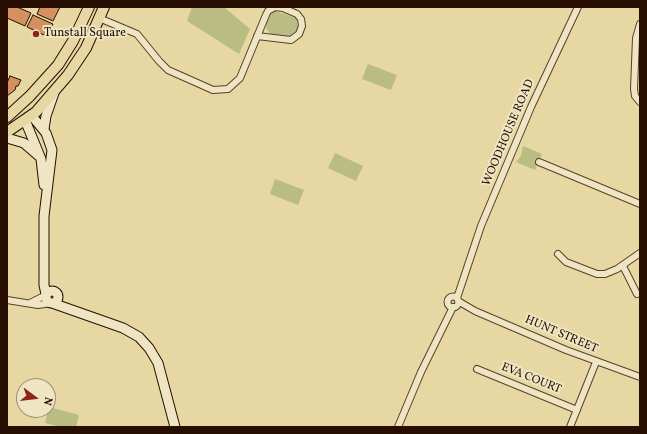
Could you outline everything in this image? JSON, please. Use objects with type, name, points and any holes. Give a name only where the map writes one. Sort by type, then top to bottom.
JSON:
[{"type":"main road","points":[[7,117],[22,105],[51,74],[73,41],[89,7]]},
{"type":"main road","points":[[7,132],[29,118],[54,93],[68,75],[86,48],[104,7]]},
{"type":"main road","points":[[51,74],[54,79],[58,80],[68,75]]},
{"type":"main road","points":[[44,129],[46,116],[54,93]]},
{"type":"main road","points":[[22,105],[29,118],[34,141],[40,157],[45,200],[44,285],[47,301],[79,314],[123,328],[139,337],[149,348],[158,363],[175,427]]},
{"type":"main road","points":[[29,118],[44,129],[49,139],[52,155],[45,200]]},
{"type":"main road","points":[[7,138],[24,143],[40,157]]},
{"type":"main road","points":[[34,141],[44,142],[49,139]]},
{"type":"main road","points":[[44,263],[48,283],[63,303],[79,314]]},
{"type":"main road","points":[[46,295],[51,291],[56,293]]},
{"type":"main road","points":[[51,303],[57,300],[56,293]]},
{"type":"street","name":"WOODHOUSE ROAD","points":[[398,427],[407,402],[454,302],[481,226],[529,112],[578,7]]},
{"type":"street","points":[[99,18],[137,34],[159,62],[168,70],[213,90],[228,89],[236,82],[243,72],[257,36],[266,15],[272,8],[283,8],[297,14],[301,19],[302,26],[299,34],[291,40],[257,36]]},
{"type":"street","points":[[640,24],[636,44],[634,93],[640,102]]},
{"type":"street","points":[[540,162],[640,204]]},
{"type":"street","points":[[558,254],[566,262],[597,274],[611,272],[623,266],[640,253]]},
{"type":"street","points":[[623,266],[637,294]]},
{"type":"street","points":[[28,303],[36,301],[46,295]]},
{"type":"street","points":[[7,300],[38,305],[51,303]]},
{"type":"street","name":"HUNT STREET","points":[[454,302],[596,362],[640,378]]},
{"type":"street","points":[[570,427],[596,362]]},
{"type":"street","name":"EVA COURT","points":[[477,369],[577,410]]},
{"type":"green space","points":[[192,7],[224,7],[250,29],[239,54],[187,21]]},
{"type":"green space","points":[[275,11],[296,18],[298,25],[296,32],[292,36],[272,35],[267,30],[266,23],[270,15]]},
{"type":"green space","points":[[368,64],[397,75],[391,90],[362,79]]},
{"type":"green space","points":[[523,146],[542,154],[535,170],[516,162],[521,156]]},
{"type":"green space","points":[[335,153],[363,166],[356,181],[328,168]]},
{"type":"green space","points":[[275,179],[304,190],[298,205],[270,194]]},
{"type":"green space","points":[[56,409],[79,415],[76,427],[60,427],[45,423],[46,418],[56,418]]},
{"type":"building","points":[[7,7],[17,7],[31,13],[25,26],[7,18]]},
{"type":"building","points":[[40,7],[60,7],[53,21],[37,14]]},
{"type":"building","points":[[33,15],[53,24],[48,34],[44,35],[27,27]]},
{"type":"building","points":[[10,76],[21,80],[18,86],[16,86],[15,90],[7,96],[7,83]]},
{"type":"place","name":"Tunstall Square","points":[[36,34]]}]
